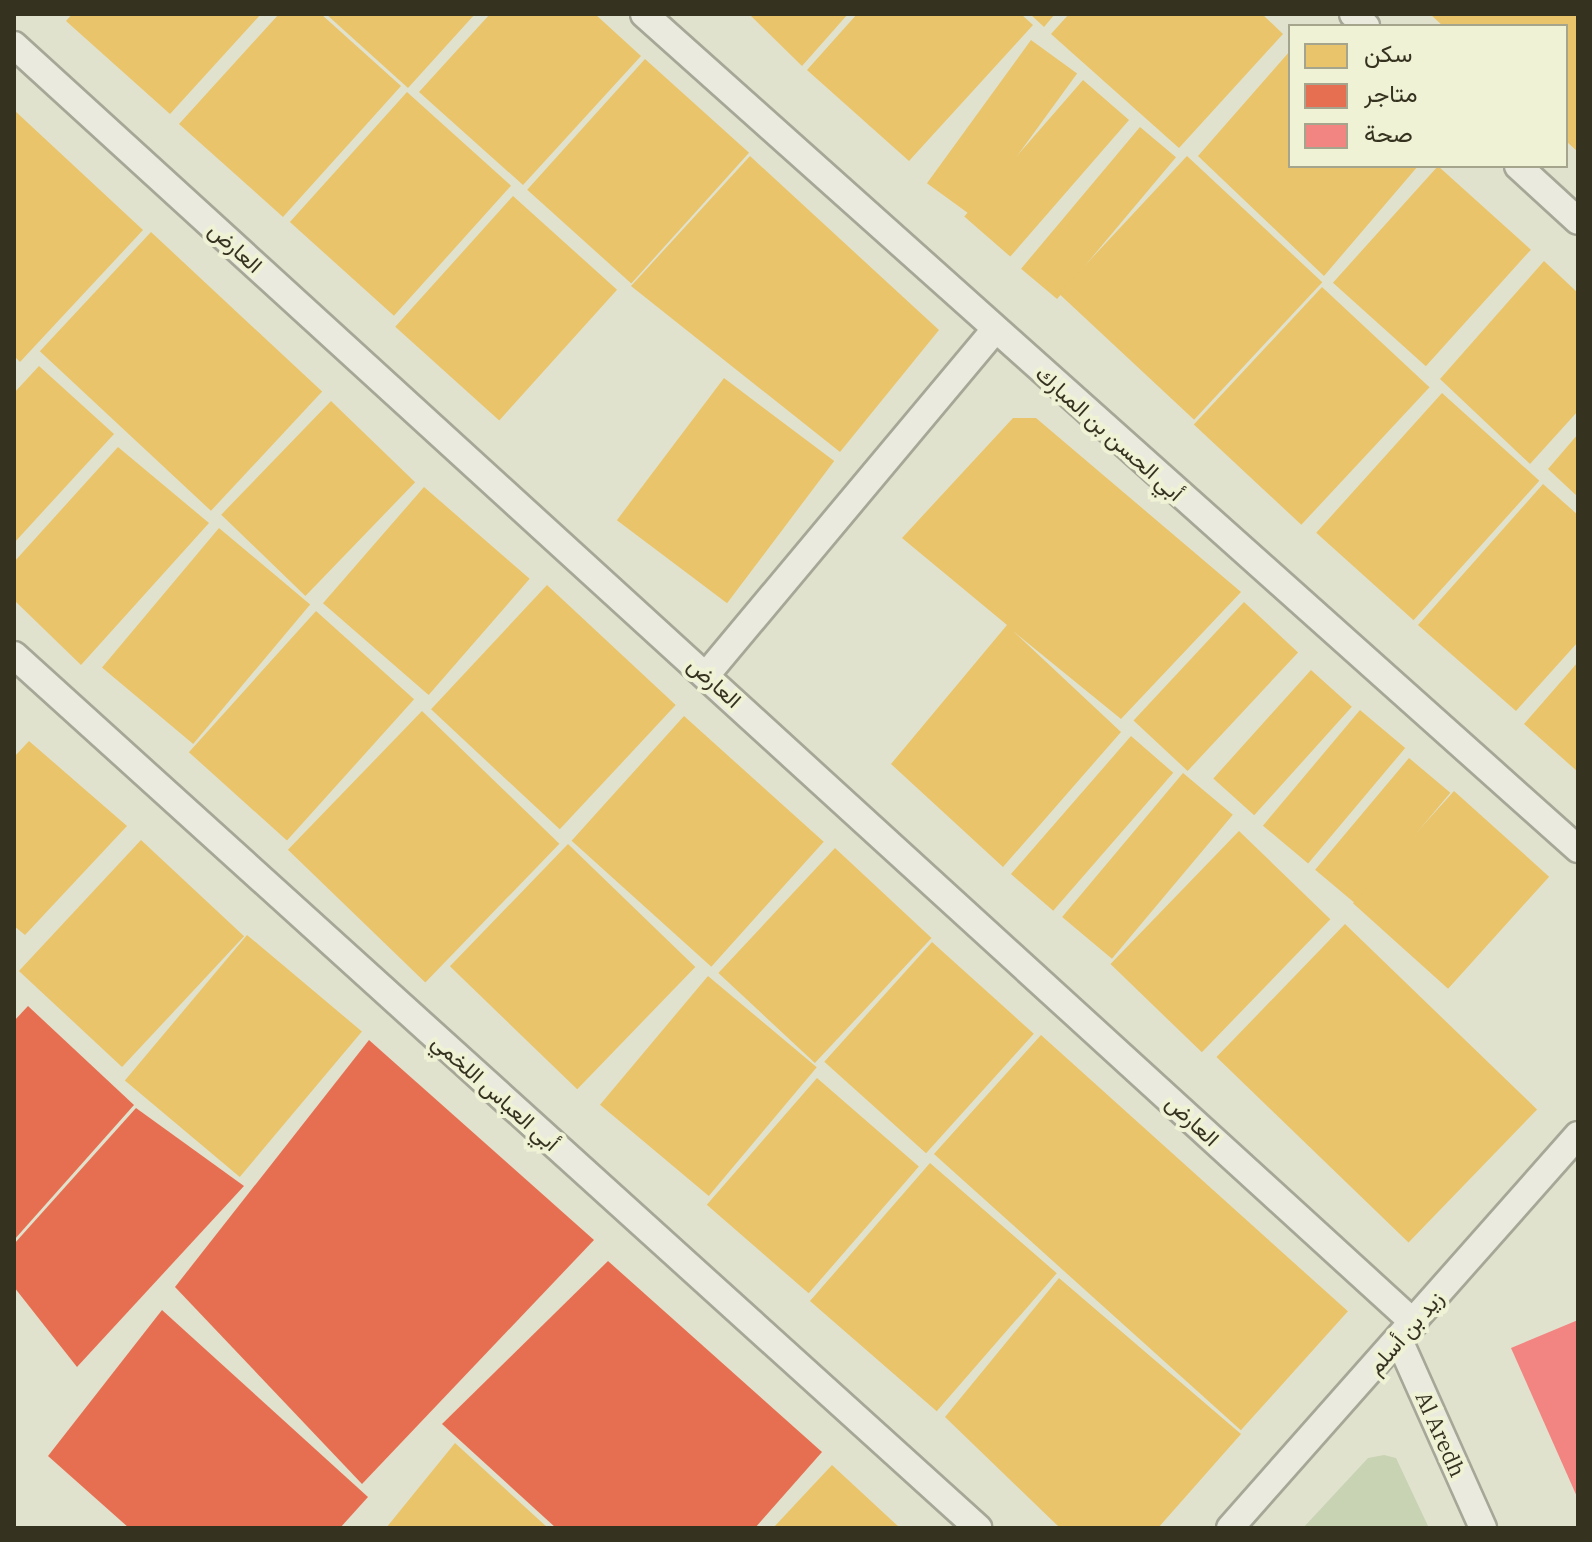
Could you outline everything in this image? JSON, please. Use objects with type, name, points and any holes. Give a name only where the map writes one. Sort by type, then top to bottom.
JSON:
[{"type":"street","name":"أبي الحسن بن المبارك","points":[[644,14],[1578,849]]},
{"type":"street","name":"العارض","points":[[14,45],[707,674],[1406,1331]]},
{"type":"street","points":[[1520,168],[1578,221]]},
{"type":"street","points":[[707,674],[995,330]]},
{"type":"street","name":"أبي العباس اللخمي","points":[[14,655],[978,1528]]},
{"type":"street","name":"زيد بن أسلم","points":[[1230,1528],[1578,1135]]},
{"type":"street","name":"Al Aredh","points":[[1406,1331],[1483,1528]]},
{"type":"green space","points":[[1384,1455],[1396,1458],[1429,1528],[1303,1528],[1368,1458]]},
{"type":"building: سكن","points":[[72,14],[261,14],[170,114],[66,21]]},
{"type":"building: سكن","points":[[279,14],[321,14],[401,86],[283,217],[179,124]]},
{"type":"building: سكن","points":[[326,14],[475,14],[408,88]]},
{"type":"building: سكن","points":[[490,14],[595,14],[641,56],[523,185],[419,92]]},
{"type":"building: سكن","points":[[749,14],[848,14],[802,66]]},
{"type":"building: سكن","points":[[857,14],[1021,14],[1033,25],[909,161],[807,70]]},
{"type":"building: سكن","points":[[1030,14],[1055,14],[1044,27]]},
{"type":"building: سكن","points":[[1069,14],[1262,14],[1283,34],[1179,148],[1051,34]]},
{"type":"building: سكن","points":[[1430,14],[1578,14],[1578,152],[1568,143],[1568,24],[1441,24]]},
{"type":"building: سكن","points":[[1031,40],[1077,74],[973,217],[927,183]]},
{"type":"building: سكن","points":[[1288,53],[1288,168],[1416,168],[1324,276],[1198,156]]},
{"type":"building: سكن","points":[[645,59],[749,153],[631,283],[527,190]]},
{"type":"building: سكن","points":[[1083,80],[1129,120],[1010,257],[964,217]]},
{"type":"building: سكن","points":[[407,92],[511,186],[394,316],[290,222]]},
{"type":"building: سكن","points":[[14,110],[143,230],[20,362],[14,356]]},
{"type":"building: سكن","points":[[1140,127],[1176,157],[1057,299],[1021,269]]},
{"type":"building: سكن","points":[[750,156],[939,330],[840,452],[631,286]]},
{"type":"building: سكن","points":[[1187,156],[1322,282],[1194,420],[1059,293]]},
{"type":"building: سكن","points":[[1436,168],[1440,168],[1531,250],[1426,366],[1333,283]]},
{"type":"building: سكن","points":[[513,196],[617,290],[499,420],[395,327]]},
{"type":"building: سكن","points":[[151,232],[322,392],[211,511],[40,351]]},
{"type":"building: سكن","points":[[1544,261],[1578,293],[1578,411],[1530,464],[1440,379]]},
{"type":"building: سكن","points":[[1322,287],[1430,387],[1301,525],[1194,424]]},
{"type":"building: سكن","points":[[39,366],[114,434],[14,543],[14,393]]},
{"type":"building: سكن","points":[[724,378],[834,461],[727,603],[617,520]]},
{"type":"building: سكن","points":[[1442,393],[1539,481],[1414,620],[1316,533]]},
{"type":"building: سكن","points":[[331,401],[415,482],[305,596],[221,515]]},
{"type":"building: سكن","points":[[1013,418],[1036,418],[1241,592],[1121,719],[1013,631],[1121,732],[1003,867],[891,764],[1007,625],[902,538]]},
{"type":"building: سكن","points":[[1578,434],[1578,497],[1548,469]]},
{"type":"building: سكن","points":[[118,447],[209,523],[81,665],[14,600],[14,562]]},
{"type":"building: سكن","points":[[1543,484],[1578,515],[1578,642],[1516,711],[1418,625]]},
{"type":"building: سكن","points":[[424,487],[530,579],[429,695],[323,603]]},
{"type":"building: سكن","points":[[219,528],[310,604],[193,744],[102,667]]},
{"type":"building: سكن","points":[[547,585],[676,705],[560,829],[431,709]]},
{"type":"building: سكن","points":[[1244,602],[1298,652],[1188,771],[1134,720]]},
{"type":"building: سكن","points":[[316,611],[414,699],[287,841],[189,752]]},
{"type":"building: سكن","points":[[1578,662],[1578,772],[1524,724]]},
{"type":"building: سكن","points":[[1311,670],[1352,707],[1254,815],[1213,778]]},
{"type":"building: سكن","points":[[1360,710],[1405,748],[1308,864],[1263,826]]},
{"type":"building: سكن","points":[[422,711],[559,844],[425,983],[288,850]]},
{"type":"building: سكن","points":[[684,716],[824,842],[711,967],[572,841]]},
{"type":"building: سكن","points":[[1131,736],[1173,773],[1053,911],[1011,874]]},
{"type":"building: سكن","points":[[29,741],[127,826],[25,935],[14,926],[14,757]]},
{"type":"building: سكن","points":[[1409,758],[1450,793],[1357,905],[1315,870]]},
{"type":"building: سكن","points":[[1183,773],[1233,815],[1112,959],[1062,917]]},
{"type":"building: سكن","points":[[1454,791],[1549,877],[1448,989],[1353,903]]},
{"type":"building: سكن","points":[[1239,831],[1330,919],[1202,1052],[1110,964]]},
{"type":"building: سكن","points":[[141,840],[244,936],[122,1067],[19,971]]},
{"type":"building: سكن","points":[[568,844],[695,967],[577,1089],[450,966]]},
{"type":"building: سكن","points":[[835,848],[932,938],[815,1063],[718,973]]},
{"type":"building: سكن","points":[[1345,924],[1537,1109],[1409,1243],[1216,1057]]},
{"type":"building: سكن","points":[[247,935],[362,1031],[240,1177],[125,1081]]},
{"type":"building: سكن","points":[[932,942],[1034,1034],[926,1153],[824,1062]]},
{"type":"building: سكن","points":[[708,976],[817,1067],[709,1196],[600,1105]]},
{"type":"building: سكن","points":[[1041,1035],[1348,1311],[1241,1430],[934,1154]]},
{"type":"building: سكن","points":[[817,1078],[919,1167],[809,1293],[707,1205]]},
{"type":"building: سكن","points":[[930,1163],[1057,1273],[937,1411],[810,1301]]},
{"type":"building: سكن","points":[[1059,1278],[1241,1434],[1158,1528],[1060,1528],[945,1417]]},
{"type":"building: سكن","points":[[455,1443],[548,1528],[386,1528]]},
{"type":"building: سكن","points":[[832,1465],[900,1528],[773,1528]]},
{"type":"building: متاجر","points":[[28,1006],[134,1105],[14,1240],[14,1021]]},
{"type":"building: متاجر","points":[[369,1040],[594,1240],[362,1484],[175,1287]]},
{"type":"building: متاجر","points":[[136,1108],[244,1186],[77,1367],[14,1287],[14,1244]]},
{"type":"building: متاجر","points":[[608,1261],[822,1452],[755,1528],[556,1528],[442,1424]]},
{"type":"building: متاجر","points":[[162,1310],[368,1497],[340,1528],[129,1528],[48,1456]]},
{"type":"building: صحة","points":[[1578,1320],[1578,1499],[1511,1348]]}]
